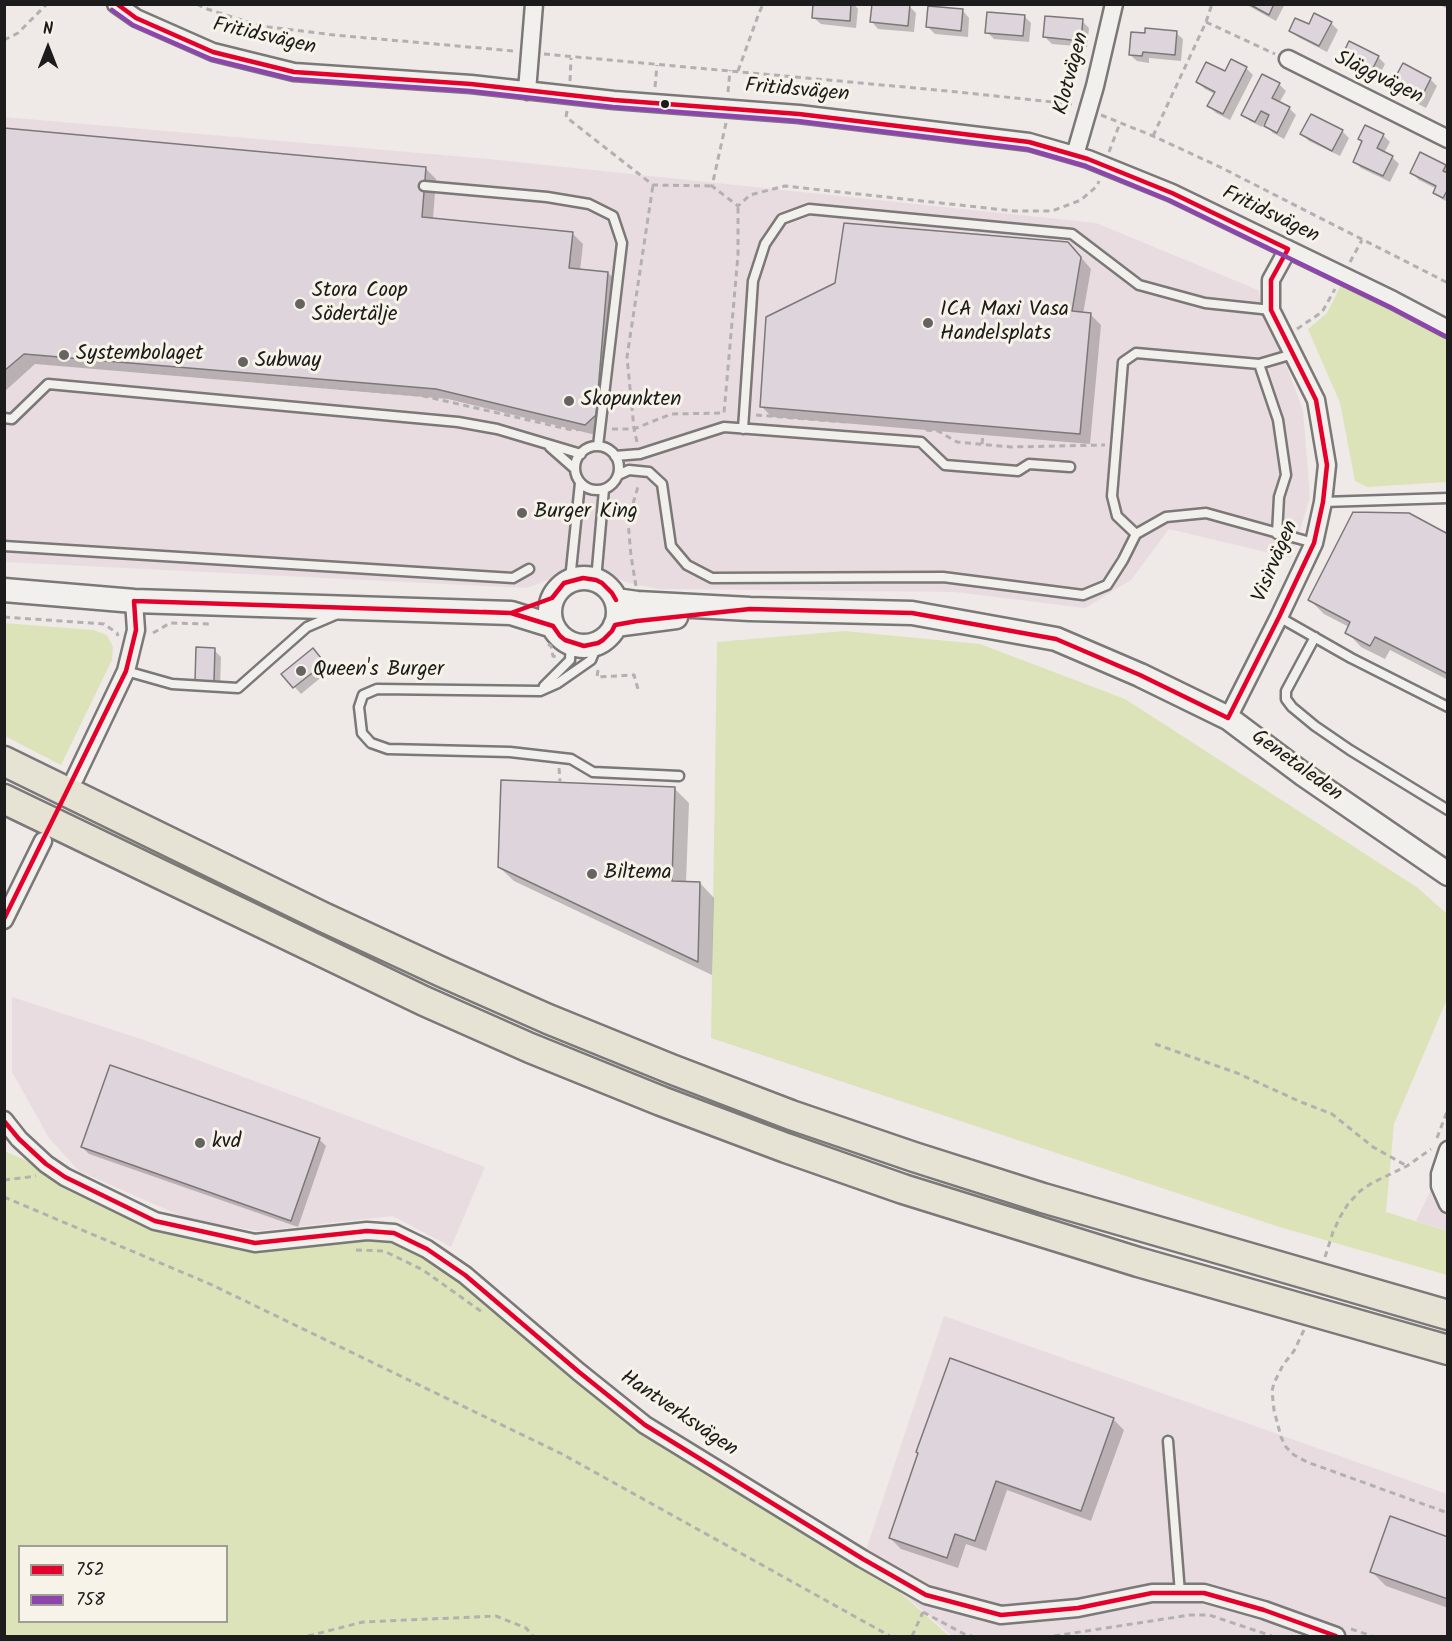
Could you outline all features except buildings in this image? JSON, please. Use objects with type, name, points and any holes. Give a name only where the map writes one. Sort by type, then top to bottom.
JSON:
[{"type":"highway","points":[[4,761],[323,917],[444,973],[671,1069],[836,1130],[1042,1198],[1448,1316]]},
{"type":"highway","points":[[4,799],[424,1001],[530,1048],[662,1101],[903,1189],[1126,1258],[1448,1350]]},
{"type":"main road","points":[[584,578],[596,580],[608,588],[616,600],[618,612],[615,625],[608,636],[598,643],[584,646],[571,643],[560,636],[553,626],[550,612],[552,598],[559,588],[570,580],[584,578]]},
{"type":"main road","points":[[4,590],[134,601],[510,613],[553,626]]},
{"type":"main road","points":[[510,613],[552,598]]},
{"type":"main road","name":"Genetaleden","points":[[616,600],[750,609],[912,613],[1056,639],[1140,675],[1228,718],[1304,775],[1448,874]]},
{"type":"main road","name":"Genetaleden","points":[[615,625],[750,609]]},
{"type":"street","name":"Fritidsvägen","points":[[116,4],[136,18],[213,52],[294,72],[471,84],[569,95],[799,114],[1029,142],[1075,155],[1172,193],[1448,328]]},
{"type":"street","points":[[527,91],[534,4]]},
{"type":"street","name":"Klotvägen","points":[[1075,155],[1095,86],[1114,4]]},
{"type":"street","name":"Släggvägen","points":[[1288,59],[1448,139]]},
{"type":"street","name":"Visirvägen","points":[[1228,718],[1314,543],[1323,502],[1327,465],[1317,400],[1271,310],[1271,280],[1288,249]]},
{"type":"street","points":[[75,778],[126,671],[136,630],[134,601]]},
{"type":"street","points":[[4,920],[43,840]]},
{"type":"street","name":"Hantverksvägen","points":[[4,1120],[46,1164],[65,1177],[155,1221],[255,1242],[367,1231],[394,1233],[427,1249],[465,1275],[645,1425],[926,1595],[1001,1615],[1078,1608],[1152,1593],[1204,1593],[1264,1610],[1336,1636]]},
{"type":"street","points":[[1448,1150],[1440,1174],[1440,1186],[1448,1204]]},
{"type":"lane","points":[[424,186],[547,197],[589,204],[614,216],[622,243],[598,446]]},
{"type":"lane","points":[[743,429],[753,281],[765,244],[782,219],[809,209],[1072,234],[1139,285],[1204,303],[1271,310]]},
{"type":"lane","points":[[1136,534],[1117,516],[1112,496],[1123,362],[1136,353],[1260,364],[1293,354]]},
{"type":"lane","points":[[1260,364],[1278,420],[1286,476],[1279,497],[1277,534]]},
{"type":"lane","points":[[4,418],[12,419],[48,384],[458,422],[497,429],[580,454]]},
{"type":"lane","points":[[615,456],[640,454],[724,428],[921,442],[945,465],[1018,471],[1029,464],[1070,467]]},
{"type":"lane","points":[[548,445],[575,469],[580,483],[570,580]]},
{"type":"lane","points":[[575,469],[577,458],[585,450],[598,446],[615,456],[619,469],[615,481],[604,489],[591,490],[580,483]]},
{"type":"lane","points":[[618,476],[629,470],[650,472],[662,484],[671,546],[687,565],[712,578],[944,577],[1083,595],[1107,585],[1124,560],[1136,534],[1166,517],[1206,513],[1314,543]]},
{"type":"lane","points":[[596,580],[604,489]]},
{"type":"lane","points":[[1323,502],[1448,498]]},
{"type":"lane","points":[[4,546],[513,578],[529,569]]},
{"type":"lane","points":[[126,671],[172,684],[238,688],[307,627],[350,608]]},
{"type":"lane","points":[[1279,617],[1351,658],[1448,707]]},
{"type":"lane","points":[[1315,637],[1286,691],[1286,699],[1292,707],[1350,750],[1448,810]]},
{"type":"lane","points":[[540,691],[570,660],[571,643]]},
{"type":"lane","points":[[598,643],[591,660],[558,683],[540,691],[377,689],[363,695],[359,707],[362,733],[371,743],[388,749],[510,752],[571,759],[593,772],[679,776]]},
{"type":"lane","points":[[1168,1441],[1180,1593]]},
{"type":"path","points":[[4,40],[18,33],[47,4]]},
{"type":"path","points":[[738,71],[763,4]]},
{"type":"path","points":[[1153,136],[1206,22],[1212,4]]},
{"type":"path","points":[[1206,22],[1288,59]]},
{"type":"path","points":[[571,57],[566,117],[653,185],[712,186],[738,206]]},
{"type":"path","points":[[712,186],[726,127],[730,70]]},
{"type":"path","points":[[4,386],[28,361],[419,395],[572,430],[634,429],[671,414],[724,413],[738,255],[738,206],[750,195],[785,186],[1014,211],[1052,211],[1081,200],[1097,186],[1120,123]]},
{"type":"path","points":[[634,429],[627,357],[653,185]]},
{"type":"path","points":[[1285,338],[1322,312],[1362,240]]},
{"type":"path","points":[[8,369],[16,374]]},
{"type":"path","points":[[335,380],[335,388]]},
{"type":"path","points":[[792,409],[792,417]]},
{"type":"path","points":[[982,444],[984,426]]},
{"type":"path","points":[[4,617],[104,624],[117,633],[118,639]]},
{"type":"path","points":[[597,676],[634,675],[638,689]]},
{"type":"path","points":[[1155,1044],[1238,1073],[1332,1114],[1373,1147],[1407,1166]]},
{"type":"path","points":[[1323,1263],[1333,1232],[1348,1204],[1360,1191],[1372,1183],[1407,1166],[1429,1151],[1436,1141],[1448,1109]]},
{"type":"path","points":[[4,1180],[41,1176],[34,1167]]},
{"type":"path","points":[[4,1197],[210,1284],[562,1454],[890,1636]]},
{"type":"path","points":[[352,1250],[384,1251],[423,1270],[481,1312]]},
{"type":"path","points":[[1304,1328],[1294,1351],[1283,1365],[1272,1391],[1274,1410],[1286,1447],[1294,1455],[1307,1462],[1448,1513]]},
{"type":"path","points":[[912,1636],[923,1612],[972,1636]]},
{"type":"path","points":[[1054,1636],[1190,1615],[1209,1615],[1272,1636]]},
{"type":"path","points":[[308,1636],[363,1622],[496,1616],[526,1628],[533,1636]]},
{"type":"shaded area","points":[[4,117],[489,159],[1096,223],[1258,290],[1303,410],[1310,498],[1291,558],[1169,529],[1131,580],[1085,608],[955,592],[658,589],[629,583],[586,566],[526,588],[5,562]]},
{"type":"shaded area","points":[[12,997],[144,1040],[485,1167],[451,1247],[393,1216],[259,1231],[190,1220],[79,1171],[49,1138],[12,1072]]},
{"type":"shaded area","points":[[1447,1156],[1447,1231],[1416,1221]]},
{"type":"shaded area","points":[[944,1316],[1447,1494],[1447,1636],[952,1636],[863,1559]]},
{"type":"green space","points":[[1343,281],[1447,334],[1447,482],[1367,487],[1355,481],[1340,403],[1308,329],[1327,313]]},
{"type":"green space","points":[[4,623],[93,630],[107,635],[113,647],[112,660],[61,765],[5,736]]},
{"type":"green space","points":[[844,631],[980,644],[1125,699],[1418,888],[1447,914],[1447,999],[1394,1124],[1386,1212],[1447,1231],[1447,1275],[1276,1226],[711,1038],[717,642]]},
{"type":"green space","points":[[4,1151],[65,1177],[155,1221],[255,1243],[367,1231],[465,1275],[579,1372],[863,1559],[949,1636],[5,1636]]},
{"type":"transit line","name":"752","points":[[117,4],[136,18],[213,52],[294,72],[471,84],[614,100],[799,114],[1029,142],[1088,159],[1172,193],[1288,249]]},
{"type":"transit line","name":"758","points":[[112,10],[133,25],[211,59],[293,79],[470,91],[613,107],[798,121],[1027,149],[1086,166],[1169,200],[1445,336]]},
{"type":"transit line","name":"752","points":[[1228,718],[1314,543],[1323,502],[1327,465],[1316,400],[1271,310],[1271,280],[1288,249]]},
{"type":"transit line","name":"752","points":[[484,612],[511,613],[552,598],[564,583],[583,578],[602,583],[616,600]]},
{"type":"transit line","name":"752","points":[[134,601],[511,613],[553,626],[565,640],[584,646],[603,640],[615,625],[750,609],[912,613],[1056,639],[1140,675],[1228,718]]},
{"type":"transit line","name":"752","points":[[4,919],[126,671],[136,630],[134,601]]},
{"type":"transit line","name":"752","points":[[4,1121],[19,1139],[46,1164],[65,1177],[155,1221],[255,1243],[367,1231],[394,1233],[427,1249],[465,1275],[645,1425],[863,1559],[926,1595],[1001,1615],[1078,1608],[1152,1593],[1204,1593],[1264,1610],[1336,1636]]},
{"type":"place","name":"Stora Coop Södertälje","points":[[300,304]]},
{"type":"place","name":"ICA Maxi Vasa Handelsplats","points":[[928,323]]},
{"type":"place","name":"Systembolaget","points":[[64,355]]},
{"type":"place","name":"Subway","points":[[243,362]]},
{"type":"place","name":"Skopunkten","points":[[569,401]]},
{"type":"place","name":"Burger King","points":[[522,513]]},
{"type":"place","name":"Queen's Burger","points":[[301,671]]},
{"type":"place","name":"Biltema","points":[[592,874]]},
{"type":"place","name":"kvd","points":[[200,1143]]}]
